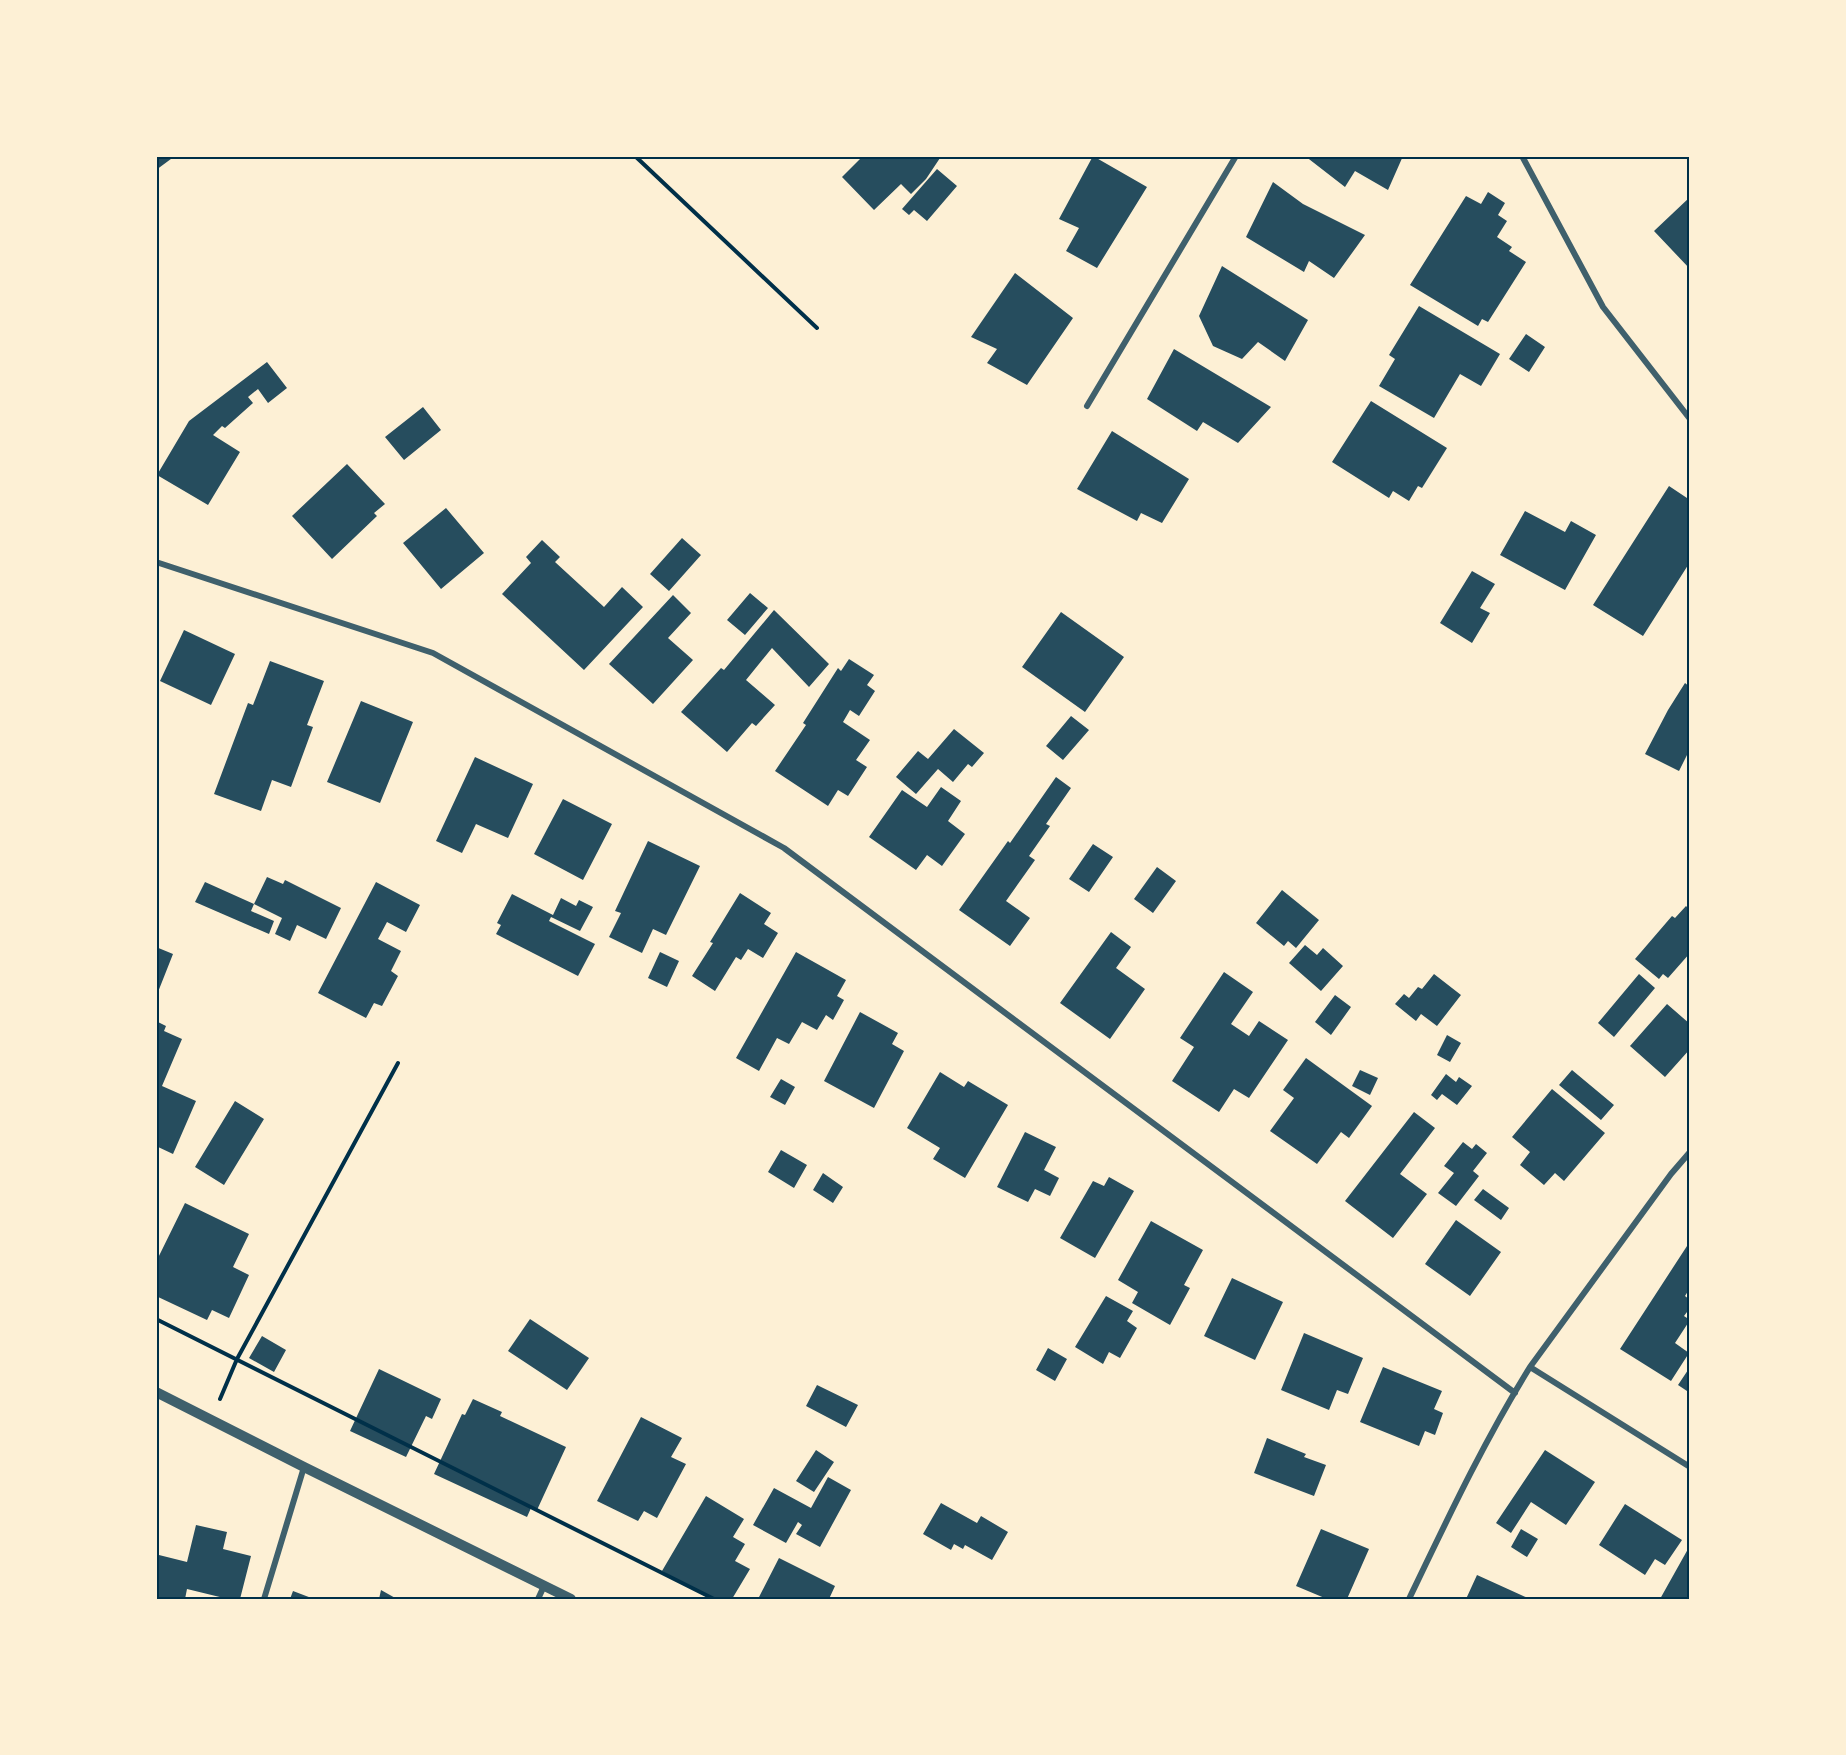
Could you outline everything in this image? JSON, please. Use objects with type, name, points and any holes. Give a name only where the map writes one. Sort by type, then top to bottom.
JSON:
[{"type":"street","points":[[1088,406],[1236,156]]},
{"type":"street","points":[[1522,156],[1603,307],[1690,419]]},
{"type":"street","points":[[156,562],[432,653],[784,848],[1515,1393]]},
{"type":"street","points":[[1409,1599],[1450,1514],[1530,1367],[1671,1174],[1690,1152]]},
{"type":"street","points":[[1530,1367],[1690,1467]]},
{"type":"street","points":[[156,1392],[572,1599]]},
{"type":"street","points":[[264,1599],[304,1467]]},
{"type":"street","points":[[538,1599],[544,1586]]},
{"type":"path","points":[[635,156],[654,177],[817,328]]},
{"type":"path","points":[[211,1419],[237,1359],[398,1063]]},
{"type":"path","points":[[156,1319],[714,1599]]},
{"type":"building","points":[[156,156],[175,156],[156,170]]},
{"type":"building","points":[[863,156],[938,156],[940,158],[926,179],[911,194],[901,184],[874,210],[842,177]]},
{"type":"building","points":[[1093,156],[1147,187],[1097,268],[1066,251],[1079,228],[1059,219]]},
{"type":"building","points":[[1305,156],[1403,156],[1388,190],[1355,171],[1345,187]]},
{"type":"building","points":[[937,169],[957,186],[927,221],[914,210],[909,215],[902,209]]},
{"type":"building","points":[[1273,182],[1303,204],[1365,235],[1334,278],[1309,261],[1304,272],[1246,237]]},
{"type":"building","points":[[1488,192],[1505,203],[1498,215],[1507,221],[1497,237],[1512,247],[1509,251],[1526,262],[1488,322],[1482,319],[1478,326],[1410,285],[1466,196],[1481,204]]},
{"type":"building","points":[[1690,197],[1690,269],[1654,231]]},
{"type":"building","points":[[1222,266],[1308,320],[1285,361],[1258,342],[1242,359],[1213,346],[1199,316]]},
{"type":"building","points":[[1015,273],[1073,318],[1027,385],[987,363],[997,349],[971,337]]},
{"type":"building","points":[[1419,306],[1500,354],[1481,386],[1460,374],[1434,418],[1379,386],[1395,359],[1389,355]]},
{"type":"building","points":[[1526,334],[1545,347],[1529,372],[1509,359]]},
{"type":"building","points":[[1174,349],[1271,407],[1238,443],[1203,422],[1197,431],[1147,399]]},
{"type":"building","points":[[267,362],[287,388],[268,403],[258,389],[248,397],[253,403],[225,428],[222,426],[213,435],[240,452],[208,505],[157,475],[189,421]]},
{"type":"building","points":[[1371,401],[1447,448],[1422,488],[1418,486],[1409,501],[1393,491],[1389,498],[1332,462]]},
{"type":"building","points":[[423,407],[441,430],[404,460],[385,437]]},
{"type":"building","points":[[1112,431],[1189,479],[1162,523],[1141,513],[1137,521],[1077,489]]},
{"type":"building","points":[[347,464],[385,504],[374,513],[377,516],[332,559],[292,516]]},
{"type":"building","points":[[1669,486],[1690,500],[1690,562],[1643,636],[1593,605]]},
{"type":"building","points":[[446,508],[484,553],[441,589],[403,543]]},
{"type":"building","points":[[1525,511],[1565,532],[1571,521],[1596,535],[1565,590],[1500,555]]},
{"type":"building","points":[[682,538],[701,555],[669,591],[650,574]]},
{"type":"building","points":[[542,540],[560,557],[555,562],[604,607],[622,587],[643,607],[584,670],[502,594],[531,563],[526,557]]},
{"type":"building","points":[[1472,571],[1495,584],[1480,608],[1490,613],[1472,643],[1440,623]]},
{"type":"building","points":[[750,593],[768,608],[745,635],[727,620]]},
{"type":"building","points":[[673,595],[691,613],[668,638],[693,660],[653,704],[609,664]]},
{"type":"building","points":[[774,610],[829,664],[809,687],[772,648],[746,680],[775,705],[756,726],[752,723],[727,752],[681,712],[721,668],[724,670]]},
{"type":"building","points":[[1061,612],[1124,657],[1085,712],[1022,667]]},
{"type":"building","points":[[184,630],[235,654],[211,705],[160,681]]},
{"type":"building","points":[[849,659],[874,675],[867,685],[875,691],[859,716],[850,710],[843,722],[870,740],[856,760],[867,767],[848,796],[838,790],[828,806],[775,771],[806,725],[803,723],[838,668],[841,671]]},
{"type":"building","points":[[270,661],[324,681],[307,725],[313,727],[291,787],[272,780],[261,811],[214,794],[248,703],[253,705]]},
{"type":"building","points":[[1685,683],[1690,687],[1690,716],[1687,720],[1690,721],[1690,749],[1679,771],[1645,754]]},
{"type":"building","points":[[361,701],[413,722],[380,803],[327,782]]},
{"type":"building","points":[[1071,716],[1089,730],[1063,760],[1046,746]]},
{"type":"building","points":[[954,729],[984,753],[972,767],[968,764],[953,782],[938,769],[916,794],[896,777],[918,751],[928,759]]},
{"type":"building","points":[[475,757],[533,784],[508,838],[476,824],[462,853],[436,841]]},
{"type":"building","points":[[1056,777],[1071,788],[1046,824],[1050,826],[1029,856],[1035,860],[1006,901],[1030,918],[1010,946],[959,910]]},
{"type":"building","points":[[941,787],[961,801],[948,821],[965,834],[942,866],[927,855],[916,870],[869,837],[902,790],[927,807]]},
{"type":"building","points":[[563,799],[612,824],[583,880],[534,854]]},
{"type":"building","points":[[648,841],[700,866],[666,935],[653,929],[642,953],[609,937],[621,913],[615,911]]},
{"type":"building","points":[[1093,844],[1113,857],[1089,892],[1069,879]]},
{"type":"building","points":[[1157,867],[1176,881],[1153,913],[1134,899]]},
{"type":"building","points":[[267,877],[283,884],[285,880],[341,908],[326,939],[297,925],[290,941],[275,934],[282,918],[254,904]]},
{"type":"building","points":[[205,882],[254,904],[251,911],[274,921],[269,934],[195,902]]},
{"type":"building","points":[[376,882],[420,905],[406,932],[387,922],[378,939],[401,951],[391,971],[398,976],[382,1006],[374,1003],[366,1018],[318,993]]},
{"type":"building","points":[[1282,890],[1319,920],[1296,948],[1288,941],[1284,946],[1256,923]]},
{"type":"building","points":[[740,893],[771,913],[764,924],[778,933],[763,958],[748,949],[741,960],[736,957],[715,991],[692,976]]},
{"type":"building","points":[[512,894],[553,915],[561,898],[576,906],[579,900],[593,907],[580,931],[551,917],[549,921],[595,944],[578,976],[496,934],[501,925],[497,923]]},
{"type":"building","points":[[1686,906],[1688,908],[1690,906],[1690,953],[1668,978],[1663,974],[1659,979],[1635,959],[1672,916],[1675,918]]},
{"type":"building","points":[[1111,932],[1131,947],[1116,968],[1145,989],[1110,1039],[1060,1003]]},
{"type":"building","points":[[1305,945],[1317,955],[1323,948],[1343,966],[1321,991],[1289,963]]},
{"type":"building","points":[[156,947],[173,954],[158,992],[156,991]]},
{"type":"building","points":[[660,952],[679,961],[667,987],[648,978]]},
{"type":"building","points":[[796,952],[846,980],[837,996],[844,1000],[833,1020],[826,1015],[817,1030],[802,1022],[789,1044],[777,1038],[759,1071],[736,1058]]},
{"type":"building","points":[[1224,972],[1253,992],[1231,1024],[1249,1036],[1259,1021],[1288,1040],[1249,1098],[1234,1089],[1219,1112],[1172,1081],[1194,1047],[1180,1038]]},
{"type":"building","points":[[1434,974],[1461,995],[1437,1026],[1421,1014],[1416,1021],[1395,1004],[1404,994],[1409,998],[1418,987],[1422,989]]},
{"type":"building","points":[[1639,974],[1655,988],[1614,1037],[1598,1023]]},
{"type":"building","points":[[1335,995],[1351,1007],[1331,1035],[1315,1022]]},
{"type":"building","points":[[1667,1004],[1690,1024],[1690,1049],[1665,1077],[1630,1046]]},
{"type":"building","points":[[860,1012],[898,1033],[892,1044],[904,1051],[874,1108],[824,1081]]},
{"type":"building","points":[[156,1021],[166,1026],[164,1031],[182,1039],[162,1086],[196,1101],[173,1154],[156,1146]]},
{"type":"building","points":[[1447,1035],[1461,1043],[1450,1062],[1437,1055]]},
{"type":"building","points":[[1306,1058],[1372,1106],[1349,1138],[1341,1132],[1317,1164],[1270,1131],[1294,1098],[1283,1090]]},
{"type":"building","points":[[1360,1070],[1378,1078],[1370,1095],[1352,1086]]},
{"type":"building","points":[[1572,1070],[1614,1105],[1601,1120],[1559,1085]]},
{"type":"building","points":[[940,1072],[964,1087],[968,1081],[1008,1105],[965,1178],[933,1159],[940,1148],[907,1128]]},
{"type":"building","points":[[1446,1074],[1456,1082],[1459,1077],[1472,1086],[1457,1105],[1442,1094],[1437,1100],[1431,1095]]},
{"type":"building","points":[[781,1079],[795,1087],[785,1105],[770,1097]]},
{"type":"building","points":[[1552,1089],[1605,1133],[1564,1181],[1555,1173],[1544,1185],[1520,1165],[1530,1152],[1512,1137]]},
{"type":"building","points":[[235,1101],[264,1119],[224,1185],[195,1167]]},
{"type":"building","points":[[1414,1112],[1435,1128],[1400,1174],[1427,1194],[1393,1238],[1345,1201]]},
{"type":"building","points":[[1025,1132],[1056,1147],[1044,1170],[1059,1178],[1050,1196],[1035,1189],[1028,1202],[997,1187]]},
{"type":"building","points":[[1463,1142],[1472,1149],[1476,1144],[1487,1153],[1473,1171],[1479,1176],[1456,1206],[1438,1193],[1454,1173],[1444,1166]]},
{"type":"building","points":[[781,1150],[807,1165],[794,1188],[768,1172]]},
{"type":"building","points":[[823,1173],[843,1187],[833,1203],[813,1190]]},
{"type":"building","points":[[1109,1177],[1134,1191],[1095,1258],[1060,1238],[1093,1181],[1104,1186]]},
{"type":"building","points":[[1483,1189],[1509,1208],[1501,1220],[1474,1200]]},
{"type":"building","points":[[185,1203],[249,1234],[233,1267],[249,1275],[229,1318],[212,1310],[207,1320],[156,1296],[156,1262]]},
{"type":"building","points":[[1456,1220],[1501,1252],[1470,1296],[1425,1264]]},
{"type":"building","points":[[1151,1221],[1203,1250],[1184,1285],[1190,1288],[1170,1325],[1132,1303],[1138,1292],[1118,1280]]},
{"type":"building","points":[[1687,1246],[1690,1248],[1690,1272],[1687,1277],[1690,1279],[1690,1288],[1685,1296],[1690,1300],[1690,1308],[1684,1316],[1690,1320],[1675,1343],[1689,1353],[1671,1381],[1620,1349]]},
{"type":"building","points":[[1232,1278],[1283,1302],[1255,1360],[1204,1336]]},
{"type":"building","points":[[1106,1296],[1133,1311],[1127,1321],[1137,1328],[1120,1358],[1109,1352],[1103,1364],[1075,1347]]},
{"type":"building","points":[[530,1319],[589,1358],[567,1390],[508,1351]]},
{"type":"building","points":[[1304,1333],[1363,1358],[1348,1394],[1337,1390],[1329,1410],[1281,1390]]},
{"type":"building","points":[[262,1336],[286,1350],[274,1372],[249,1358]]},
{"type":"building","points":[[1048,1348],[1067,1359],[1055,1381],[1036,1370]]},
{"type":"building","points":[[1383,1367],[1442,1391],[1434,1409],[1443,1413],[1435,1435],[1425,1431],[1419,1446],[1360,1422]]},
{"type":"building","points":[[1690,1367],[1690,1393],[1678,1385]]},
{"type":"building","points":[[379,1369],[441,1399],[432,1419],[426,1416],[406,1457],[350,1431]]},
{"type":"building","points":[[817,1385],[858,1405],[846,1427],[806,1406]]},
{"type":"building","points":[[473,1399],[502,1412],[500,1416],[566,1447],[537,1510],[531,1508],[527,1517],[434,1474],[462,1414],[465,1415]]},
{"type":"building","points":[[641,1417],[682,1438],[671,1457],[686,1464],[657,1518],[644,1511],[638,1521],[597,1501]]},
{"type":"building","points":[[1267,1438],[1306,1454],[1304,1457],[1326,1465],[1314,1496],[1254,1473]]},
{"type":"building","points":[[816,1450],[834,1462],[814,1492],[796,1481]]},
{"type":"building","points":[[1545,1450],[1595,1482],[1566,1525],[1531,1502],[1511,1533],[1496,1523]]},
{"type":"building","points":[[828,1477],[851,1490],[820,1547],[796,1534],[802,1525],[798,1522],[786,1543],[753,1525],[774,1488],[811,1508]]},
{"type":"building","points":[[706,1496],[744,1519],[733,1537],[745,1544],[735,1561],[750,1569],[732,1599],[710,1599],[662,1571]]},
{"type":"building","points":[[941,1503],[977,1523],[981,1516],[1008,1532],[992,1560],[965,1545],[963,1549],[954,1544],[951,1550],[923,1534]]},
{"type":"building","points":[[1625,1504],[1682,1540],[1665,1565],[1655,1559],[1645,1575],[1599,1545]]},
{"type":"building","points":[[196,1525],[227,1532],[223,1549],[251,1556],[240,1599],[228,1599],[187,1589],[185,1599],[156,1599],[156,1569],[159,1555],[187,1562]]},
{"type":"building","points":[[1321,1529],[1369,1549],[1347,1599],[1327,1599],[1296,1586]]},
{"type":"building","points":[[1521,1529],[1538,1539],[1527,1557],[1511,1547]]},
{"type":"building","points":[[1688,1549],[1690,1550],[1690,1599],[1660,1599]]},
{"type":"building","points":[[779,1558],[835,1586],[829,1599],[758,1599]]},
{"type":"building","points":[[1477,1575],[1530,1599],[1466,1599]]},
{"type":"building","points":[[381,1590],[397,1599],[379,1599]]},
{"type":"building","points":[[293,1591],[314,1599],[290,1599]]}]
